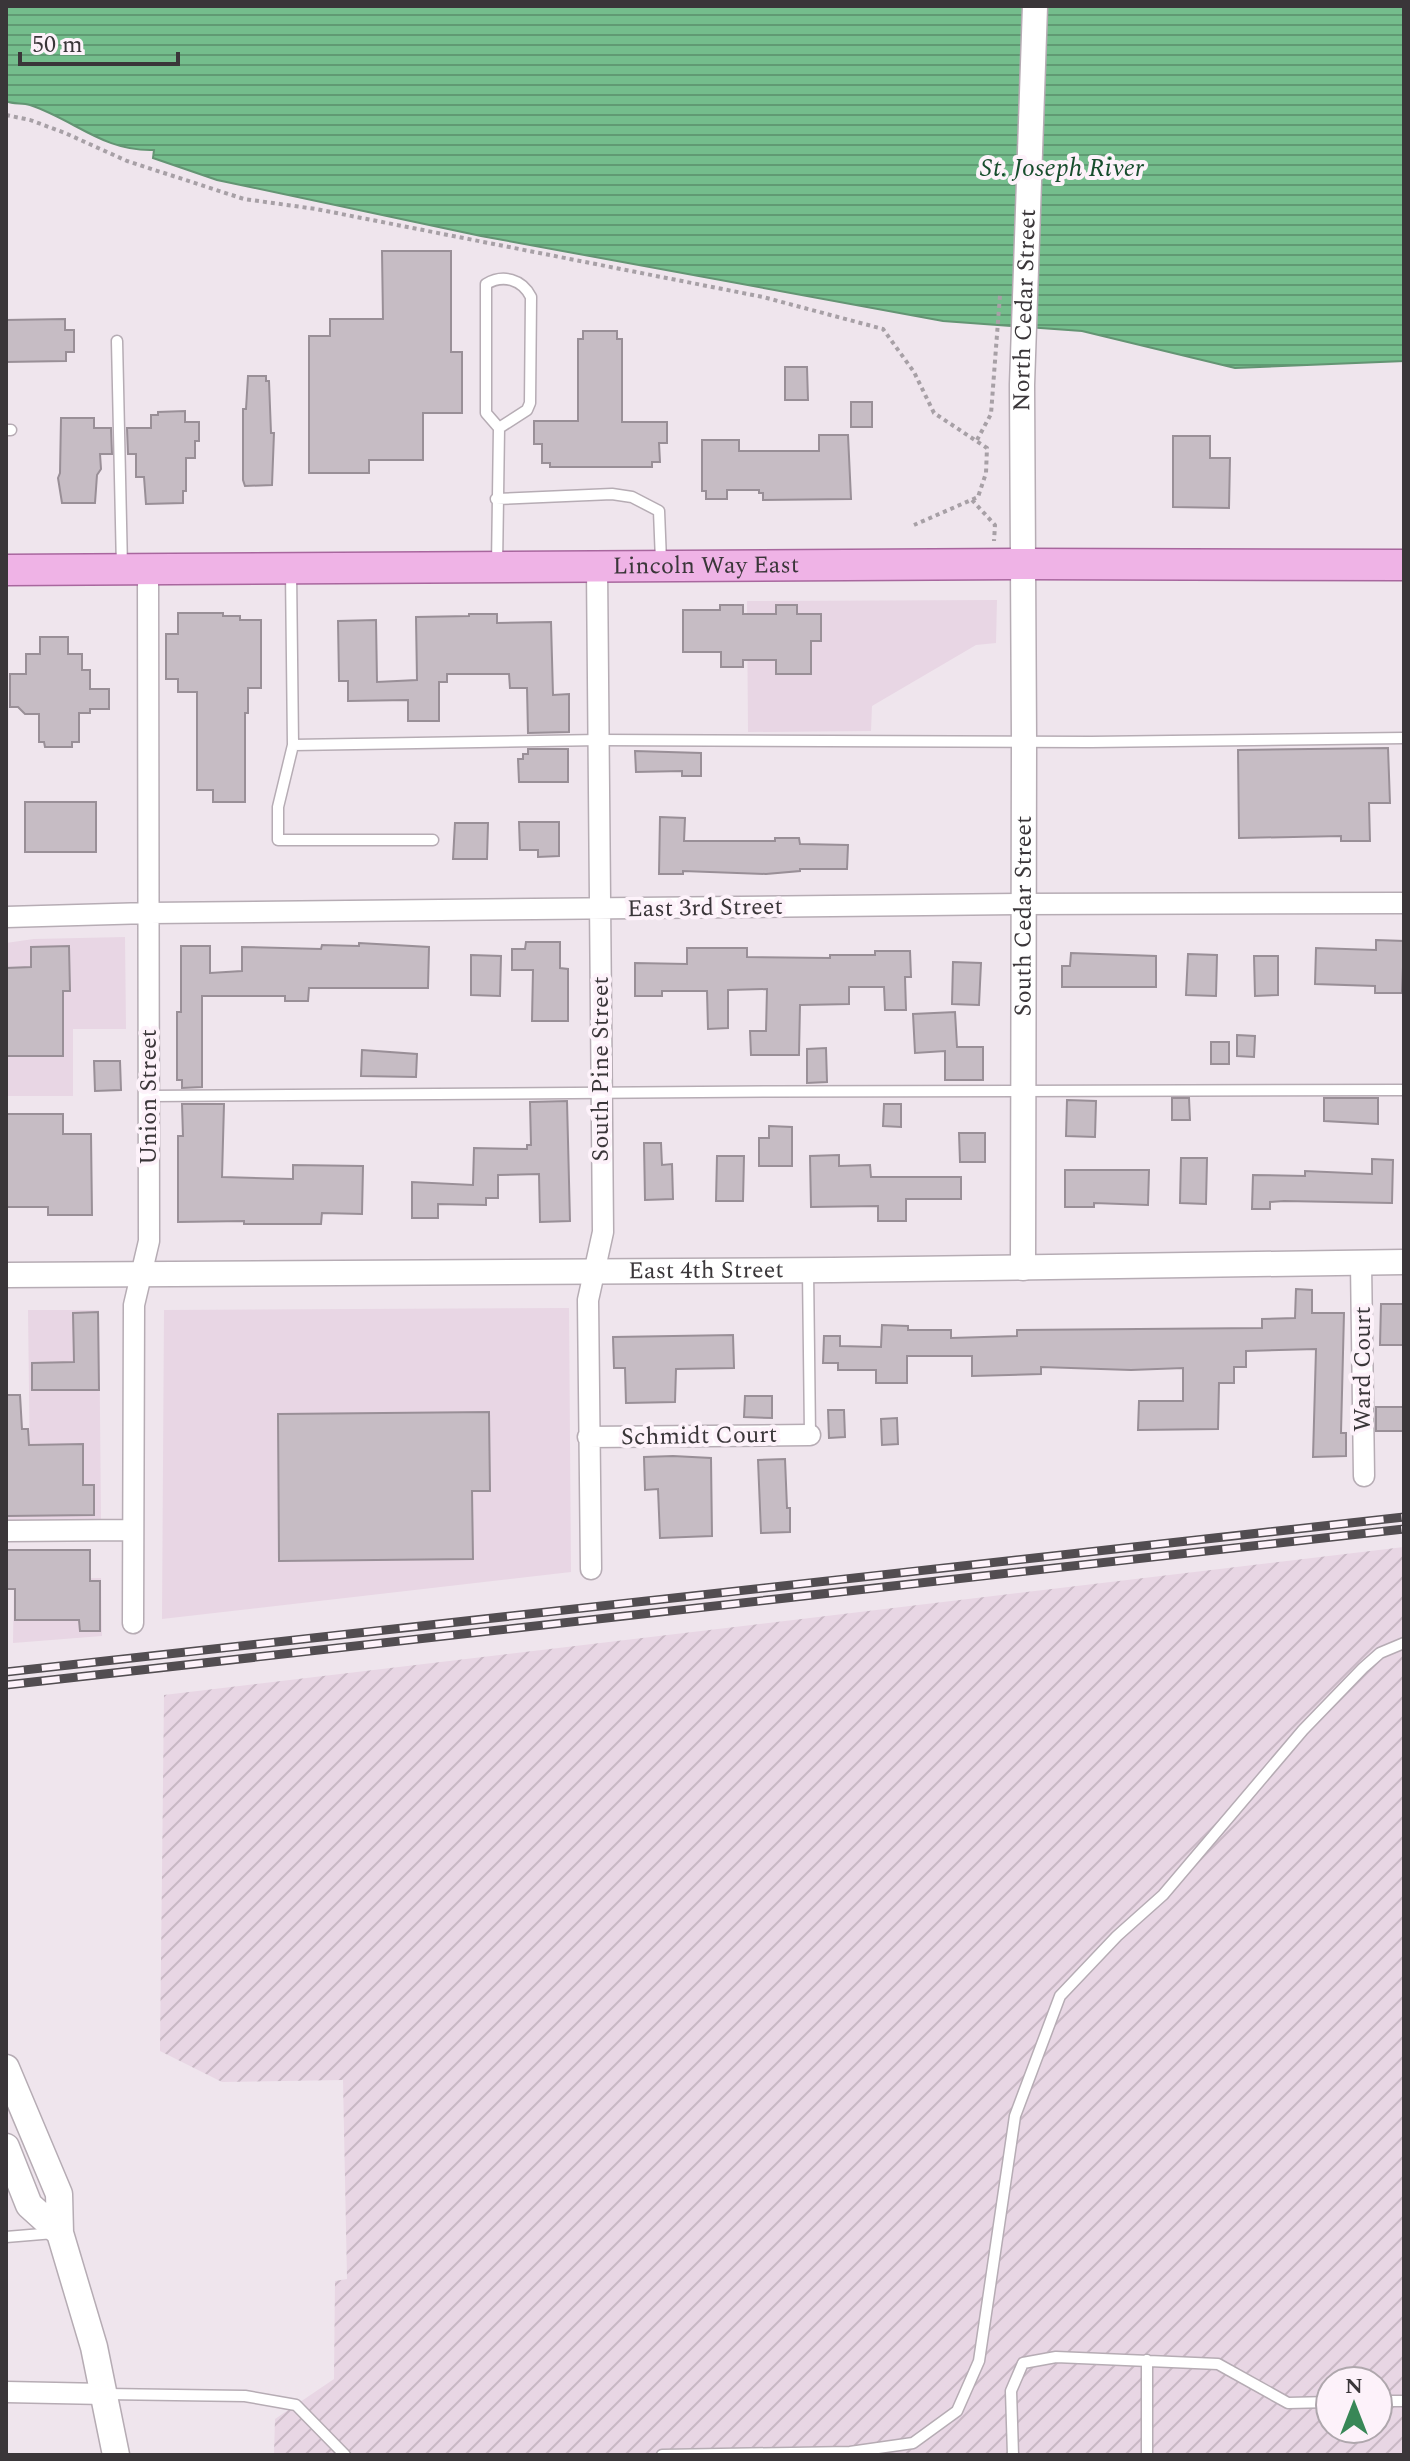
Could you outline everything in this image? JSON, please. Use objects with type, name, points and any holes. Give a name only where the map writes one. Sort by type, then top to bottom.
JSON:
[{"type":"main road","name":"Lincoln Way East","points":[[6,570],[1404,565]]},
{"type":"main road","points":[[6,2068],[59,2194],[60,2233],[77,2282],[116,2455]]},
{"type":"main road","points":[[6,2147],[29,2205],[60,2233]]},
{"type":"street","name":"North Cedar Street","points":[[1009,565],[1022,385],[1035,6]]},
{"type":"street","name":"South Cedar Street","points":[[1009,565],[1024,741],[1023,1268]]},
{"type":"street","name":"South Pine Street","points":[[591,1569],[588,1300],[603,1232],[597,568]]},
{"type":"street","name":"Union Street","points":[[133,1623],[134,1305],[149,1241],[149,913],[135,570]]},
{"type":"street","name":"East 3rd Street","points":[[6,917],[1022,904],[1404,903]]},
{"type":"street","name":"East 4th Street","points":[[6,1275],[808,1270],[1404,1262]]},
{"type":"street","name":"Ward Court","points":[[1361,1263],[1364,1476]]},
{"type":"street","name":"Schmidt Court","points":[[588,1437],[810,1435]]},
{"type":"street","points":[[6,1531],[132,1530]]},
{"type":"street","points":[[6,2392],[104,2394]]},
{"type":"lane","points":[[497,568],[499,428],[486,413],[486,284],[496,278],[514,279],[526,288],[531,297],[530,403],[527,410],[499,428]]},
{"type":"lane","points":[[117,341],[135,570]]},
{"type":"lane","points":[[496,499],[612,494],[632,497],[659,511],[661,567]]},
{"type":"lane","points":[[291,569],[293,745],[278,807],[278,840],[433,840]]},
{"type":"lane","points":[[293,745],[600,740],[1404,738]]},
{"type":"lane","points":[[149,1096],[600,1091],[1404,1090]]},
{"type":"lane","points":[[808,1270],[810,1435]]},
{"type":"lane","points":[[662,2455],[866,2450],[913,2443],[957,2411],[979,2361],[1015,2116],[1060,1996],[1117,1936],[1163,1895],[1303,1730],[1363,1668],[1380,1653],[1404,1643]]},
{"type":"lane","points":[[6,2237],[60,2233]]},
{"type":"lane","points":[[1013,2455],[1011,2391],[1023,2363],[1056,2357],[1218,2364],[1288,2403],[1314,2402]]},
{"type":"lane","points":[[1147,2360],[1147,2455]]},
{"type":"lane","points":[[104,2394],[245,2396],[296,2405],[345,2455]]},
{"type":"path","points":[[6,115],[30,120],[127,161],[244,199],[316,209],[763,297],[883,329],[914,372],[934,413],[987,448],[986,473],[978,497],[914,525]]},
{"type":"path","points":[[977,440],[991,414],[993,380]]},
{"type":"path","points":[[972,500],[995,525],[1009,565]]},
{"type":"shaded area","points":[[997,600],[996,643],[976,645],[872,706],[871,731],[748,732],[747,601]]},
{"type":"shaded area","points":[[125,937],[126,1029],[73,1029],[73,1096],[6,1096],[6,943],[34,939]]},
{"type":"shaded area","points":[[569,1308],[571,1572],[162,1619],[164,1310]]},
{"type":"shaded area","points":[[28,1310],[99,1310],[101,1520],[6,1520],[6,1473],[30,1472]]},
{"type":"shaded area","points":[[1404,1547],[1404,2455],[274,2455],[275,2419],[334,2379],[335,2281],[347,2279],[343,2080],[222,2082],[160,2051],[164,1695]]},
{"type":"shaded area","points":[[101,1578],[102,1636],[13,1643],[14,1580]]},
{"type":"water","name":"St. Joseph River","points":[[6,6],[1404,6],[1404,361],[1235,368],[1082,331],[943,321],[481,236],[217,180],[153,158],[154,150],[120,146],[46,111],[6,101]]},
{"type":"building","points":[[382,251],[451,251],[451,352],[462,352],[462,413],[423,413],[423,460],[369,460],[369,473],[309,473],[309,336],[330,336],[330,319],[383,319]]},
{"type":"building","points":[[65,319],[65,330],[74,330],[74,352],[66,352],[66,361],[6,362],[6,320]]},
{"type":"building","points":[[583,331],[617,331],[617,339],[622,339],[622,422],[667,422],[667,443],[659,443],[660,462],[652,462],[652,467],[550,467],[550,463],[542,463],[542,444],[534,444],[534,421],[578,421],[578,339],[583,339]]},
{"type":"building","points":[[785,367],[807,367],[808,400],[785,400]]},
{"type":"building","points":[[248,376],[266,376],[266,381],[269,381],[271,433],[274,433],[272,485],[245,486],[243,480],[243,409],[246,409]]},
{"type":"building","points":[[851,402],[872,402],[872,427],[851,427]]},
{"type":"building","points":[[185,411],[185,422],[199,422],[199,441],[195,441],[195,458],[186,458],[183,503],[146,504],[144,477],[136,477],[136,454],[128,454],[127,428],[151,428],[151,415]]},
{"type":"building","points":[[61,418],[94,418],[94,428],[111,428],[112,454],[100,454],[101,469],[97,475],[95,503],[62,503],[58,478]]},
{"type":"building","points":[[819,435],[848,435],[851,499],[763,500],[763,493],[759,490],[727,490],[727,499],[706,499],[706,491],[702,491],[702,440],[739,440],[739,451],[819,451]]},
{"type":"building","points":[[1173,436],[1210,436],[1210,458],[1230,458],[1229,508],[1173,507]]},
{"type":"building","points":[[720,605],[743,605],[743,614],[776,614],[776,605],[797,605],[797,614],[821,614],[821,641],[811,641],[811,674],[776,674],[776,660],[743,660],[743,667],[721,667],[721,652],[683,652],[683,610],[720,610]]},
{"type":"building","points":[[178,613],[223,613],[223,616],[240,616],[240,620],[261,620],[261,688],[248,688],[248,713],[245,713],[245,802],[213,802],[213,790],[197,790],[197,692],[178,692],[178,679],[166,679],[166,634],[178,634]]},
{"type":"building","points":[[497,614],[497,623],[551,622],[553,695],[569,694],[569,732],[528,733],[527,688],[510,688],[509,674],[447,674],[447,682],[439,682],[439,721],[408,721],[408,700],[348,701],[348,681],[339,681],[338,621],[376,620],[377,682],[417,680],[416,617]]},
{"type":"building","points":[[40,637],[68,637],[68,654],[82,654],[82,670],[90,670],[90,689],[109,689],[109,709],[90,709],[90,713],[79,713],[79,742],[72,742],[72,747],[45,747],[44,742],[39,742],[39,714],[25,714],[18,707],[10,707],[10,674],[26,674],[26,654],[40,654]]},
{"type":"building","points":[[1388,748],[1390,803],[1369,803],[1370,841],[1341,841],[1341,836],[1239,838],[1238,750]]},
{"type":"building","points":[[528,749],[568,749],[568,782],[519,782],[518,759],[528,754]]},
{"type":"building","points":[[635,751],[701,753],[701,776],[682,776],[682,771],[636,772]]},
{"type":"building","points":[[25,802],[96,802],[96,852],[25,852]]},
{"type":"building","points":[[660,817],[685,818],[684,841],[799,838],[800,844],[848,845],[847,869],[800,869],[766,874],[683,871],[683,874],[659,874]]},
{"type":"building","points":[[519,822],[559,822],[559,856],[538,857],[538,850],[520,850]]},
{"type":"building","points":[[455,823],[488,823],[487,859],[453,859]]},
{"type":"building","points":[[1376,940],[1404,941],[1402,993],[1375,993],[1375,986],[1315,984],[1316,948],[1376,950]]},
{"type":"building","points":[[526,942],[560,942],[560,968],[568,969],[568,1021],[532,1021],[533,970],[512,970],[512,949],[525,949]]},
{"type":"building","points":[[359,943],[429,947],[428,988],[309,988],[308,1001],[285,1001],[285,996],[202,996],[202,1087],[182,1088],[182,1080],[177,1080],[181,946],[210,946],[210,973],[242,971],[242,947],[321,949],[322,945],[359,946]]},
{"type":"building","points":[[69,946],[70,991],[63,991],[63,1056],[6,1056],[6,968],[31,967],[31,947]]},
{"type":"building","points":[[687,948],[747,948],[747,957],[830,958],[830,955],[875,955],[875,951],[910,951],[911,977],[905,977],[906,1010],[885,1010],[884,987],[849,987],[849,1004],[800,1005],[799,1055],[751,1055],[750,1031],[766,1031],[767,989],[728,990],[728,1028],[708,1029],[707,991],[662,991],[662,996],[635,996],[635,963],[687,964]]},
{"type":"building","points":[[1071,953],[1156,956],[1156,987],[1062,987],[1062,966],[1070,966]]},
{"type":"building","points":[[1188,954],[1217,955],[1216,996],[1186,995]]},
{"type":"building","points":[[471,955],[501,956],[500,996],[471,995]]},
{"type":"building","points":[[1254,956],[1278,956],[1278,995],[1255,996]]},
{"type":"building","points":[[953,962],[981,963],[979,1005],[952,1004]]},
{"type":"building","points":[[955,1012],[957,1047],[983,1047],[983,1080],[945,1080],[945,1051],[915,1053],[913,1014]]},
{"type":"building","points":[[1237,1035],[1255,1036],[1254,1057],[1237,1056]]},
{"type":"building","points":[[1211,1042],[1229,1042],[1229,1064],[1211,1064]]},
{"type":"building","points":[[826,1048],[827,1082],[807,1083],[807,1049]]},
{"type":"building","points":[[362,1050],[417,1054],[416,1077],[361,1076]]},
{"type":"building","points":[[94,1061],[120,1061],[121,1090],[95,1091]]},
{"type":"building","points":[[1172,1098],[1189,1098],[1190,1120],[1172,1120]]},
{"type":"building","points":[[1324,1098],[1378,1098],[1378,1124],[1324,1121]]},
{"type":"building","points":[[1067,1100],[1096,1101],[1095,1137],[1066,1136]]},
{"type":"building","points":[[567,1101],[570,1221],[540,1222],[539,1174],[498,1175],[498,1198],[486,1198],[486,1205],[438,1204],[438,1218],[412,1218],[412,1182],[473,1185],[474,1148],[527,1149],[527,1145],[531,1145],[530,1102]]},
{"type":"building","points":[[182,1104],[224,1104],[222,1177],[293,1179],[293,1165],[363,1166],[362,1214],[322,1213],[321,1224],[178,1222],[178,1136],[183,1136]]},
{"type":"building","points":[[884,1104],[901,1104],[901,1127],[883,1126]]},
{"type":"building","points":[[6,1114],[63,1114],[63,1134],[91,1134],[92,1215],[48,1215],[48,1207],[6,1207]]},
{"type":"building","points":[[769,1126],[792,1127],[792,1166],[759,1166],[759,1138],[769,1138]]},
{"type":"building","points":[[959,1133],[985,1133],[985,1162],[960,1162]]},
{"type":"building","points":[[644,1143],[661,1143],[662,1165],[672,1164],[673,1199],[645,1200]]},
{"type":"building","points":[[839,1155],[839,1166],[870,1165],[871,1177],[961,1177],[961,1199],[906,1199],[906,1221],[878,1221],[878,1206],[811,1207],[810,1156]]},
{"type":"building","points":[[717,1156],[744,1156],[743,1201],[716,1201]]},
{"type":"building","points":[[1181,1158],[1207,1158],[1206,1204],[1180,1203]]},
{"type":"building","points":[[1372,1159],[1393,1160],[1392,1203],[1284,1201],[1270,1202],[1270,1209],[1252,1209],[1253,1175],[1305,1176],[1305,1171],[1372,1174]]},
{"type":"building","points":[[1065,1170],[1149,1170],[1148,1205],[1094,1203],[1094,1207],[1065,1207]]},
{"type":"building","points":[[1296,1289],[1312,1290],[1312,1313],[1344,1313],[1341,1433],[1346,1433],[1346,1456],[1313,1457],[1316,1349],[1246,1351],[1246,1367],[1234,1367],[1234,1383],[1219,1383],[1218,1429],[1138,1430],[1139,1401],[1183,1401],[1183,1368],[1041,1367],[1041,1374],[972,1376],[972,1356],[907,1356],[907,1383],[876,1383],[876,1370],[838,1370],[838,1363],[823,1363],[824,1336],[840,1336],[840,1346],[881,1347],[882,1325],[908,1326],[908,1330],[951,1330],[951,1338],[1017,1336],[1017,1330],[1262,1328],[1262,1319],[1295,1318]]},
{"type":"building","points":[[1381,1304],[1404,1304],[1404,1345],[1380,1345]]},
{"type":"building","points":[[98,1312],[99,1390],[32,1390],[32,1363],[74,1362],[73,1313]]},
{"type":"building","points":[[733,1335],[734,1368],[676,1369],[675,1402],[626,1403],[625,1368],[614,1368],[613,1337]]},
{"type":"building","points":[[6,1395],[20,1395],[22,1429],[28,1429],[29,1445],[83,1444],[83,1485],[94,1485],[94,1515],[6,1516]]},
{"type":"building","points":[[745,1396],[772,1396],[772,1418],[744,1417]]},
{"type":"building","points":[[1376,1407],[1404,1407],[1404,1431],[1376,1431]]},
{"type":"building","points":[[828,1410],[844,1410],[845,1437],[829,1438]]},
{"type":"building","points":[[489,1412],[490,1491],[472,1491],[473,1559],[279,1561],[278,1414]]},
{"type":"building","points":[[897,1418],[898,1444],[882,1445],[881,1419]]},
{"type":"building","points":[[644,1457],[711,1458],[712,1536],[660,1538],[658,1489],[645,1490]]},
{"type":"building","points":[[785,1459],[790,1532],[761,1533],[758,1460]]},
{"type":"building","points":[[6,1550],[90,1550],[90,1581],[100,1581],[100,1631],[80,1631],[79,1620],[15,1620],[15,1589],[6,1589]]},
{"type":"railway","points":[[6,1672],[1404,1517]]},
{"type":"railway","points":[[6,1685],[1404,1529]]}]
